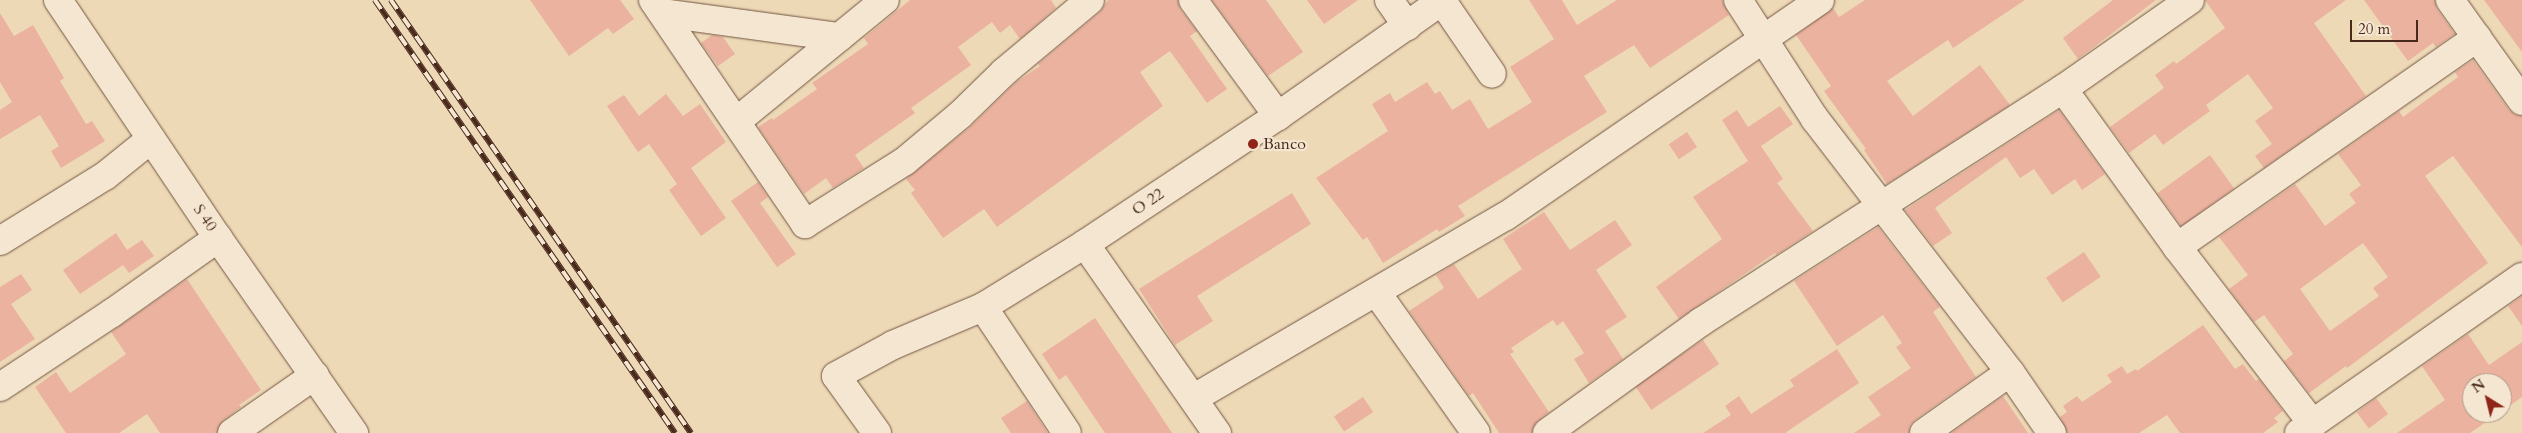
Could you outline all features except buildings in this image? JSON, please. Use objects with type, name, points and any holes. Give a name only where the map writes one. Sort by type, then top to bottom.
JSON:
[{"type":"street","name":"S 40","points":[[58,0],[218,238],[316,375],[354,433]]},
{"type":"street","points":[[736,121],[885,0]]},
{"type":"street","points":[[658,7],[805,224],[905,161],[960,115],[1004,72],[1090,0]]},
{"type":"street","points":[[1193,0],[1278,116]]},
{"type":"street","points":[[1389,0],[1408,26]]},
{"type":"street","points":[[1443,0],[1492,74]]},
{"type":"street","name":"O 22","points":[[878,433],[836,376],[893,345],[984,307],[1085,244],[1278,116],[1443,0]]},
{"type":"street","points":[[1738,0],[1815,119],[2010,372],[2052,433]]},
{"type":"street","points":[[1194,398],[1377,293],[1506,216],[1762,38],[1820,0]]},
{"type":"street","points":[[1547,433],[1701,322],[2063,89],[2190,0]]},
{"type":"street","points":[[2450,0],[2522,101]]},
{"type":"street","points":[[658,7],[839,37]]},
{"type":"street","points":[[2177,248],[2477,38]]},
{"type":"street","points":[[2063,89],[2306,428],[2522,277]]},
{"type":"street","points":[[0,241],[105,176],[151,139]]},
{"type":"street","points":[[0,387],[112,313],[218,238]]},
{"type":"street","points":[[1085,244],[1217,433]]},
{"type":"street","points":[[1377,293],[1476,433]]},
{"type":"street","points":[[984,307],[1068,433]]},
{"type":"street","points":[[1924,433],[2010,372]]},
{"type":"street","points":[[232,433],[316,375]]},
{"type":"railway","points":[[375,0],[675,433]]},
{"type":"railway","points":[[391,0],[691,433]]},
{"type":"place","name":"Banco","points":[[1253,144]]}]
